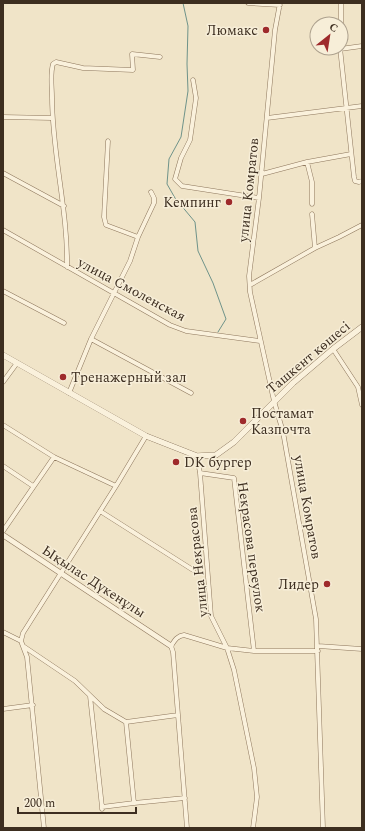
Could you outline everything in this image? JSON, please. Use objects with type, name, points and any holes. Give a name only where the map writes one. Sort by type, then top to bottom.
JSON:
[{"type":"main road","name":"Ташкент көшесі","points":[[3,355],[146,436],[197,456],[216,454],[234,442],[293,382],[362,327]]},
{"type":"street","points":[[248,3],[280,4]]},
{"type":"street","points":[[341,3],[341,16]]},
{"type":"street","name":"улица Комратов","points":[[280,4],[275,30],[262,174],[249,276],[250,292],[260,341],[283,432],[316,619],[323,828]]},
{"type":"street","points":[[349,47],[362,46]]},
{"type":"street","points":[[67,267],[67,241],[64,206],[52,118],[52,68],[56,62],[83,68],[133,70],[132,54],[160,57]]},
{"type":"street","points":[[341,56],[354,177],[355,180],[359,182],[362,181]]},
{"type":"street","points":[[193,80],[196,98],[190,140],[181,158],[175,179],[182,186],[259,198]]},
{"type":"street","points":[[267,118],[362,106]]},
{"type":"street","points":[[3,117],[52,118]]},
{"type":"street","points":[[108,141],[104,217],[106,225],[138,237]]},
{"type":"street","points":[[262,174],[308,162],[351,154]]},
{"type":"street","points":[[308,162],[312,182],[312,204]]},
{"type":"street","points":[[3,173],[64,206]]},
{"type":"street","points":[[69,393],[92,339],[130,261],[138,237],[154,203],[154,198],[151,192]]},
{"type":"street","points":[[312,214],[316,248]]},
{"type":"street","points":[[250,285],[316,248],[362,225]]},
{"type":"street","name":"улица Смоленская","points":[[3,230],[170,325],[181,329],[260,341]]},
{"type":"street","points":[[3,291],[64,323]]},
{"type":"street","points":[[92,339],[191,393]]},
{"type":"street","points":[[334,349],[360,387],[362,405]]},
{"type":"street","points":[[3,382],[17,363]]},
{"type":"street","points":[[3,425],[54,457],[116,486]]},
{"type":"street","points":[[44,828],[33,705],[27,657],[22,643],[23,633],[146,436]]},
{"type":"street","name":"улица Некрасова","points":[[197,456],[200,473],[211,616],[227,648],[243,709],[254,768],[257,797],[253,828]]},
{"type":"street","points":[[3,530],[54,457]]},
{"type":"street","points":[[3,466],[33,486]]},
{"type":"street","name":"Некрасова переулок","points":[[200,473],[234,478],[254,651]]},
{"type":"street","points":[[100,511],[193,570]]},
{"type":"street","name":"Ықылас Дүкенұлы","points":[[3,535],[171,646]]},
{"type":"street","points":[[3,632],[22,643],[75,681],[104,709],[126,722],[178,715]]},
{"type":"street","points":[[186,828],[185,798],[171,646],[179,636],[184,635],[227,648],[254,651],[318,648],[362,649]]},
{"type":"street","points":[[90,696],[102,808],[134,802],[185,798]]},
{"type":"street","points":[[3,709],[33,705]]},
{"type":"street","points":[[126,722],[134,802]]},
{"type":"waterway","points":[[183,3],[188,26],[188,91],[181,137],[169,159],[167,184],[175,198],[195,222],[198,251],[213,283],[226,319],[218,332]]},
{"type":"place","name":"Люмакс","points":[[266,30]]},
{"type":"place","name":"Кемпинг","points":[[229,202]]},
{"type":"place","name":"Тренажерный зал","points":[[63,377]]},
{"type":"place","name":"Постамат Казпочта","points":[[243,421]]},
{"type":"place","name":"DK бургер","points":[[176,462]]},
{"type":"place","name":"Лидер","points":[[327,584]]}]
